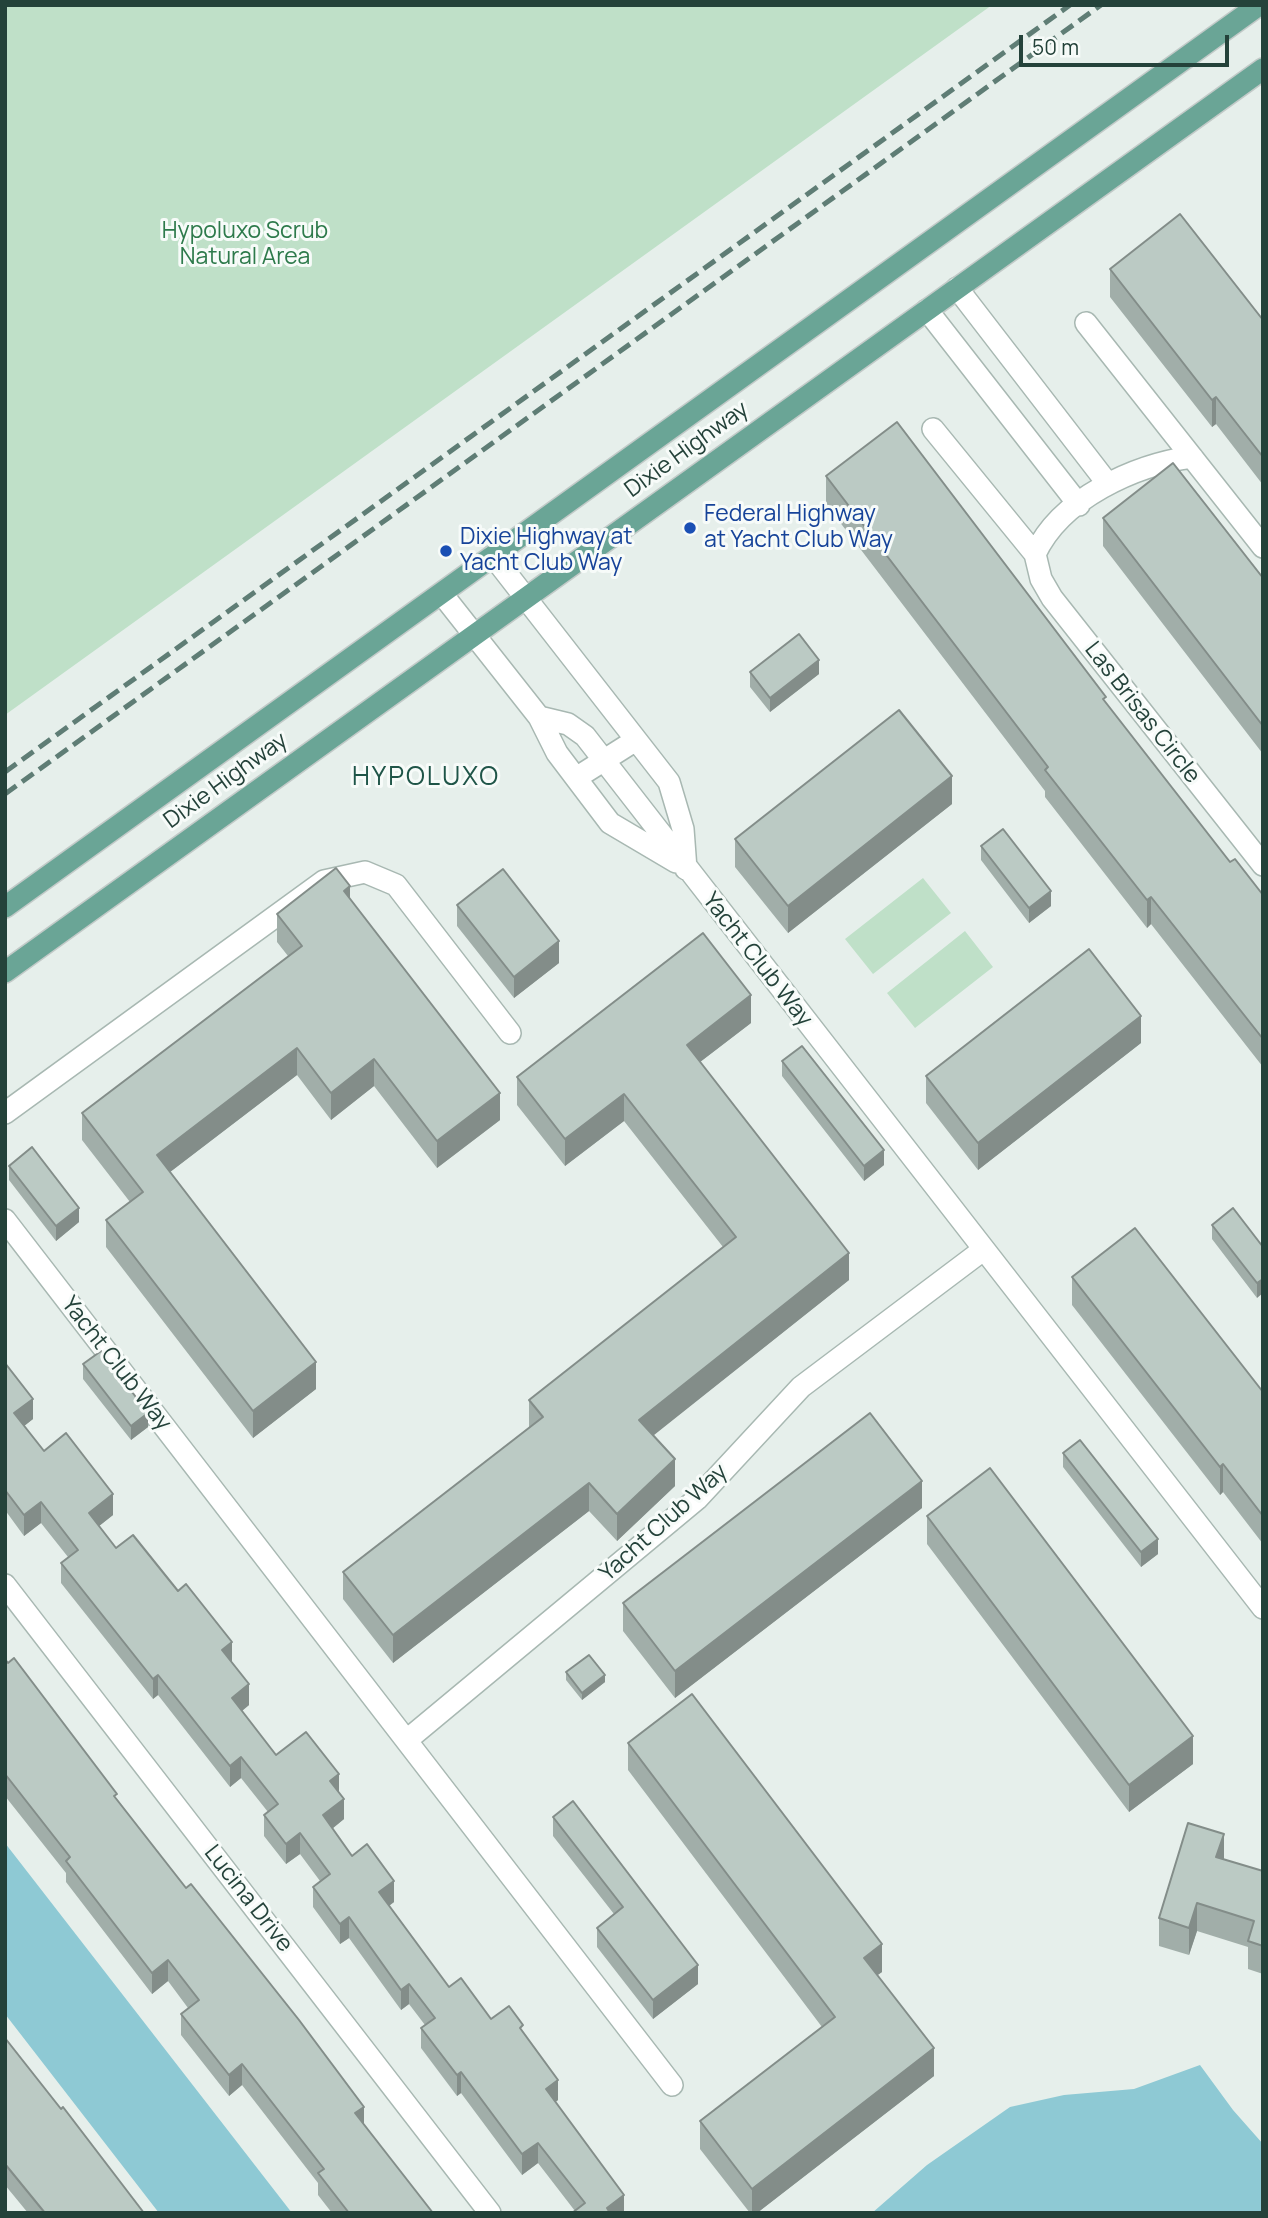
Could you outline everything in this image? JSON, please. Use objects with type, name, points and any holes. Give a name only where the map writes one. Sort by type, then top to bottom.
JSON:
[{"type":"main road","name":"Dixie Highway","points":[[5,908],[1259,5]]},
{"type":"main road","name":"Dixie Highway","points":[[5,972],[1263,69]]},
{"type":"street","points":[[957,288],[1108,484]]},
{"type":"street","points":[[927,310],[1079,505]]},
{"type":"street","points":[[1086,323],[1263,547]]},
{"type":"street","name":"Las Brisas Circle","points":[[933,429],[1035,554],[1041,579],[1052,598],[1263,865]]},
{"type":"street","points":[[1035,554],[1046,533],[1108,484],[1144,468],[1192,457]]},
{"type":"street","points":[[493,556],[669,782],[683,829],[686,869]]},
{"type":"street","name":"Yacht Club Way","points":[[442,594],[540,717],[557,753],[610,823],[686,869]]},
{"type":"street","name":"Yacht Club Way","points":[[540,717],[568,724],[585,736],[1263,1608]]},
{"type":"street","points":[[576,778],[636,740]]},
{"type":"street","points":[[5,1113],[324,881],[365,873],[396,885],[510,1033]]},
{"type":"street","name":"Yacht Club Way","points":[[5,1220],[672,2085]]},
{"type":"street","name":"Yacht Club Way","points":[[407,1740],[697,1499],[801,1387],[983,1250]]},
{"type":"street","name":"Lucina Drive","points":[[5,1585],[490,2213]]},
{"type":"green space","name":"Hypoluxo Scrub Natural Area","points":[[5,5],[992,5],[5,715]]},
{"type":"green space","points":[[923,878],[951,913],[873,974],[845,939]]},
{"type":"green space","points":[[965,931],[993,967],[915,1028],[887,993]]},
{"type":"water","points":[[5,1843],[292,2213],[159,2213],[5,2014]]},
{"type":"water","points":[[1200,2065],[1233,2110],[1263,2144],[1263,2213],[872,2213],[927,2165],[1010,2107],[1064,2095],[1134,2089]]},
{"type":"building","points":[[1180,214],[1263,320],[1263,457],[1216,397],[1212,400],[1110,269]]},
{"type":"building","points":[[897,422],[1106,697],[1103,699],[1230,862],[1235,859],[1263,895],[1263,1039],[1151,897],[1147,900],[1045,770],[1048,767],[826,476]]},
{"type":"building","points":[[1173,463],[1263,578],[1263,726],[1103,518]]},
{"type":"building","points":[[799,634],[819,660],[770,698],[750,672]]},
{"type":"building","points":[[899,710],[952,776],[788,906],[735,839]]},
{"type":"building","points":[[1003,829],[1051,891],[1029,908],[981,846]]},
{"type":"building","points":[[336,868],[350,886],[344,891],[500,1093],[437,1141],[374,1059],[331,1093],[297,1048],[157,1155],[316,1362],[253,1411],[106,1220],[143,1192],[82,1113],[302,946],[277,914]]},
{"type":"building","points":[[503,869],[559,941],[514,977],[457,905]]},
{"type":"building","points":[[703,933],[751,995],[687,1045],[849,1253],[639,1420],[675,1459],[617,1514],[589,1483],[393,1635],[343,1572],[543,1417],[529,1400],[736,1237],[624,1094],[565,1139],[517,1077]]},
{"type":"building","points":[[1089,949],[1141,1016],[978,1143],[926,1076]]},
{"type":"building","points":[[802,1046],[884,1150],[864,1166],[782,1061]]},
{"type":"building","points":[[32,1147],[79,1208],[56,1226],[9,1166]]},
{"type":"building","points":[[1233,1208],[1263,1247],[1263,1279],[1257,1283],[1212,1225]]},
{"type":"building","points":[[1135,1228],[1263,1392],[1263,1516],[1223,1464],[1220,1467],[1072,1277]]},
{"type":"building","points":[[101,1351],[148,1413],[131,1426],[83,1364]]},
{"type":"building","points":[[5,1363],[33,1399],[14,1413],[44,1451],[66,1433],[113,1494],[89,1513],[116,1548],[133,1535],[178,1591],[186,1584],[232,1642],[222,1650],[249,1684],[232,1698],[276,1755],[306,1732],[339,1774],[330,1781],[344,1799],[323,1815],[352,1856],[367,1844],[394,1881],[379,1892],[449,1987],[461,1978],[491,2019],[509,2006],[523,2025],[520,2028],[558,2080],[546,2089],[624,2195],[607,2208],[610,2213],[572,2213],[585,2203],[538,2143],[522,2154],[461,2072],[457,2075],[421,2028],[435,2018],[409,1984],[401,1990],[349,1917],[340,1924],[313,1887],[330,1874],[300,1833],[286,1844],[264,1815],[278,1804],[241,1757],[230,1766],[158,1675],[153,1679],[61,1563],[78,1550],[41,1502],[24,1515],[5,1490]]},
{"type":"building","points":[[870,1413],[922,1481],[675,1671],[623,1603]]},
{"type":"building","points":[[1080,1440],[1158,1539],[1141,1552],[1063,1453]]},
{"type":"building","points":[[990,1468],[1193,1736],[1129,1785],[927,1516]]},
{"type":"building","points":[[589,1655],[605,1675],[582,1693],[566,1672]]},
{"type":"building","points":[[14,1658],[117,1794],[114,1796],[186,1888],[191,1884],[299,2020],[364,2107],[355,2113],[433,2213],[349,2213],[318,2173],[324,2169],[242,2064],[229,2075],[181,2014],[199,2000],[168,1960],[152,1973],[66,1861],[70,1857],[5,1774],[5,1659],[8,1663]]},
{"type":"building","points":[[692,1694],[882,1944],[864,1958],[934,2048],[752,2189],[700,2121],[835,2017],[628,1743]]},
{"type":"building","points":[[573,1801],[698,1965],[653,2000],[597,1928],[623,1907],[553,1817]]},
{"type":"building","points":[[1188,1823],[1224,1834],[1216,1857],[1263,1871],[1263,1946],[1248,1941],[1254,1921],[1197,1903],[1189,1928],[1159,1918]]},
{"type":"building","points":[[5,2038],[61,2109],[63,2107],[144,2213],[45,2213],[5,2164]]},
{"type":"railway","points":[[5,772],[1070,5]]},
{"type":"railway","points":[[5,794],[1101,5]]},
{"type":"place","name":"Federal Highway at Yacht Club Way","points":[[690,528]]},
{"type":"place","name":"Dixie Highway at Yacht Club Way","points":[[446,551]]},
{"type":"district","name":"HYPOLUXO","points":[[426,778]]}]
